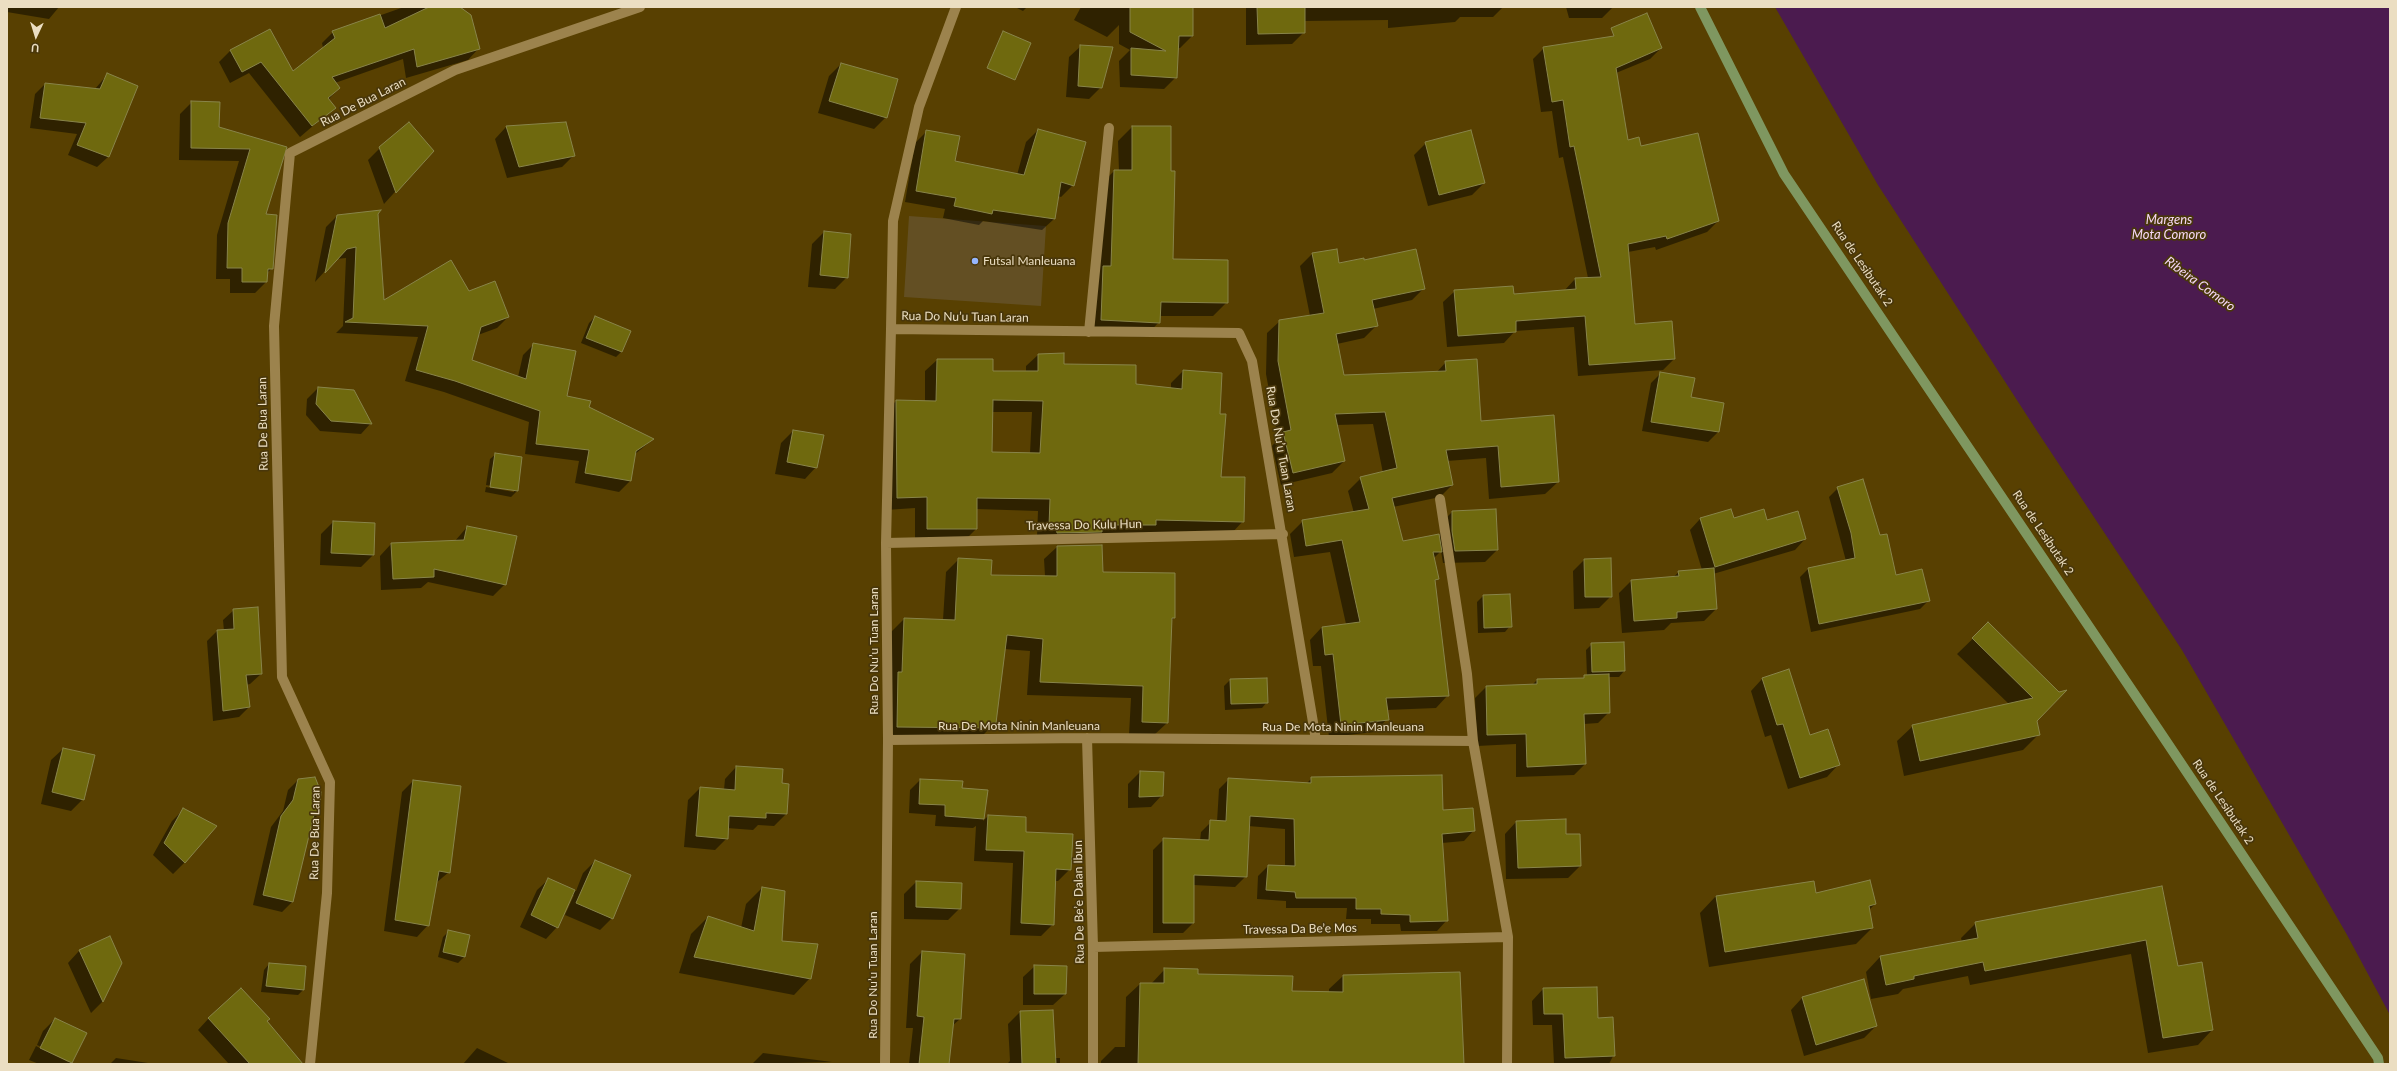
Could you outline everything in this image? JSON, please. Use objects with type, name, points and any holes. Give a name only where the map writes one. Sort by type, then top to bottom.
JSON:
[{"type":"main road","name":"Rua de Lesibutak 2","points":[[1700,7],[1784,174],[2154,722],[2378,1058],[2379,1064]]},
{"type":"street","name":"Rua De Bua Laran","points":[[310,1064],[327,893],[330,782],[282,677],[274,326],[290,153],[455,70],[640,7]]},
{"type":"street","points":[[891,329],[893,221],[919,107],[956,7]]},
{"type":"street","points":[[1089,332],[1109,128]]},
{"type":"street","name":"Rua Do Nu’u Tuan Laran","points":[[885,1064],[888,740],[886,543],[891,329],[1239,333],[1252,361],[1283,534],[1316,740]]},
{"type":"street","points":[[1440,499],[1467,674],[1473,741],[1508,937],[1507,1064]]},
{"type":"street","name":"Travessa Do Kulu Hun","points":[[886,543],[1283,534]]},
{"type":"street","name":"Rua De Mota Ninin Manleuana","points":[[888,740],[1087,738],[1473,741]]},
{"type":"street","name":"Rua De Be’e Dalan Ibun","points":[[1087,738],[1093,947],[1093,1064]]},
{"type":"street","name":"Travessa Da Be’e Mos","points":[[1093,947],[1508,937]]},
{"type":"shaded area","name":"Futsal Manleuana","points":[[909,216],[1046,226],[1041,306],[904,297]]},
{"type":"water","name":"Margens Mota Comoro","points":[[1775,7],[2390,7],[2390,1015],[2346,933],[2182,650],[2035,428],[1878,185]]},
{"type":"building","points":[[429,7],[460,7],[471,15],[480,49],[417,67],[414,49],[332,77],[340,88],[328,98],[336,108],[312,126],[261,62],[242,72],[230,50],[270,29],[293,71],[335,38],[332,31],[380,14],[385,28]]},
{"type":"building","points":[[1130,7],[1193,7],[1193,36],[1179,36],[1177,78],[1131,75],[1131,48],[1166,51],[1130,32]]},
{"type":"building","points":[[1257,7],[1305,7],[1305,33],[1258,34]]},
{"type":"building","points":[[1647,13],[1662,48],[1616,68],[1628,140],[1639,137],[1641,146],[1698,133],[1719,221],[1667,239],[1666,236],[1628,244],[1635,324],[1672,321],[1675,359],[1589,365],[1585,316],[1516,321],[1516,332],[1458,336],[1454,290],[1513,286],[1514,294],[1576,289],[1575,278],[1601,277],[1574,146],[1570,147],[1563,100],[1552,102],[1543,47],[1614,36],[1611,28]]},
{"type":"building","points":[[1003,31],[1031,43],[1015,80],[987,68]]},
{"type":"building","points":[[1080,45],[1113,47],[1102,88],[1078,86]]},
{"type":"building","points":[[841,63],[898,79],[887,118],[829,101]]},
{"type":"building","points":[[107,73],[138,86],[109,157],[77,145],[86,123],[40,118],[45,83],[100,89]]},
{"type":"building","points":[[191,101],[220,102],[219,127],[287,147],[266,214],[277,215],[273,269],[268,269],[267,282],[242,282],[242,268],[227,268],[228,223],[250,149],[191,148]]},
{"type":"building","points":[[409,122],[434,151],[396,193],[379,147]]},
{"type":"building","points":[[566,122],[575,156],[519,167],[506,126]]},
{"type":"building","points":[[1132,126],[1171,126],[1171,171],[1175,171],[1173,259],[1228,260],[1228,303],[1161,302],[1160,323],[1101,320],[1103,266],[1111,266],[1114,170],[1132,170]]},
{"type":"building","points":[[1038,129],[1086,142],[1074,186],[1061,182],[1055,219],[993,210],[992,214],[954,206],[956,198],[916,191],[926,130],[960,136],[955,161],[1024,175]]},
{"type":"building","points":[[1471,130],[1485,183],[1439,195],[1425,142]]},
{"type":"building","points":[[381,210],[378,214],[384,300],[451,260],[469,291],[495,281],[509,317],[481,327],[472,360],[526,379],[533,343],[576,351],[567,396],[591,401],[589,407],[654,439],[636,451],[631,481],[585,473],[589,450],[536,444],[540,411],[455,381],[416,370],[428,326],[345,322],[353,318],[356,247],[347,249],[325,273],[337,215]]},
{"type":"building","points":[[824,231],[851,234],[848,278],[820,275]]},
{"type":"building","points":[[1337,249],[1339,263],[1364,258],[1364,260],[1416,249],[1425,289],[1372,300],[1378,326],[1336,334],[1344,375],[1446,371],[1445,361],[1477,359],[1481,421],[1554,415],[1559,482],[1501,487],[1498,446],[1446,450],[1453,485],[1392,498],[1403,541],[1439,534],[1442,552],[1433,552],[1439,579],[1435,580],[1449,696],[1386,698],[1389,720],[1341,725],[1333,654],[1325,655],[1322,627],[1360,622],[1342,540],[1306,546],[1302,520],[1369,509],[1360,477],[1397,468],[1385,412],[1335,414],[1345,461],[1293,473],[1283,432],[1291,430],[1278,361],[1279,320],[1324,313],[1312,253]]},
{"type":"building","points":[[595,316],[631,331],[622,352],[586,338]]},
{"type":"building","points":[[1064,353],[1064,364],[1136,365],[1136,384],[1182,389],[1183,370],[1222,373],[1220,414],[1226,414],[1221,477],[1245,477],[1244,522],[1156,520],[1156,525],[1102,525],[1102,532],[1057,533],[1056,526],[1049,526],[1050,499],[977,498],[977,529],[927,529],[927,497],[897,498],[896,400],[936,401],[937,359],[993,359],[993,371],[1038,371],[1038,354]],"holes":[[[993,400],[1043,401],[1040,453],[992,452]]]},
{"type":"building","points":[[1660,372],[1695,378],[1691,397],[1724,403],[1719,432],[1651,422]]},
{"type":"building","points":[[318,387],[354,390],[372,424],[331,421],[316,404]]},
{"type":"building","points":[[793,430],[824,435],[817,468],[787,462]]},
{"type":"building","points":[[495,453],[522,457],[518,491],[490,487]]},
{"type":"building","points":[[1863,479],[1880,535],[1887,534],[1896,575],[1922,569],[1930,601],[1819,624],[1808,568],[1855,558],[1851,533],[1837,487]]},
{"type":"building","points":[[1496,509],[1498,550],[1455,551],[1452,531],[1452,511]]},
{"type":"building","points":[[1731,509],[1734,518],[1764,509],[1767,520],[1798,511],[1806,539],[1715,567],[1700,518]]},
{"type":"building","points":[[333,521],[375,523],[374,555],[331,553]]},
{"type":"building","points":[[467,526],[517,536],[506,585],[434,569],[434,577],[393,579],[391,543],[464,540]]},
{"type":"building","points":[[1102,545],[1103,572],[1175,573],[1175,618],[1172,618],[1168,723],[1142,722],[1143,686],[1040,682],[1043,639],[1007,635],[996,723],[989,723],[989,728],[897,727],[898,672],[902,672],[904,618],[955,620],[958,558],[992,560],[991,575],[1057,576],[1057,546]]},
{"type":"building","points":[[1611,558],[1612,597],[1585,597],[1584,559]]},
{"type":"building","points":[[1714,568],[1717,609],[1677,612],[1677,618],[1634,621],[1631,580],[1679,576],[1678,571]]},
{"type":"building","points":[[1510,594],[1512,627],[1484,628],[1483,595]]},
{"type":"building","points":[[258,607],[262,674],[246,675],[250,707],[223,711],[217,630],[234,629],[233,609]]},
{"type":"building","points":[[1988,622],[2059,692],[2067,690],[2037,721],[2040,735],[1920,761],[1912,725],[2033,698],[1972,638]]},
{"type":"building","points":[[1624,642],[1625,671],[1592,672],[1591,643]]},
{"type":"building","points":[[1789,669],[1810,735],[1828,729],[1840,765],[1800,778],[1783,724],[1777,725],[1762,678]]},
{"type":"building","points":[[1609,674],[1610,713],[1584,714],[1586,764],[1527,767],[1526,734],[1487,735],[1486,686],[1537,684],[1537,679],[1584,678],[1584,675]]},
{"type":"building","points":[[1267,678],[1268,703],[1231,704],[1230,679]]},
{"type":"building","points":[[63,748],[95,755],[84,800],[52,792]]},
{"type":"building","points":[[736,766],[783,769],[782,783],[789,784],[787,814],[766,813],[766,818],[729,816],[728,839],[696,836],[700,787],[735,790]]},
{"type":"building","points":[[1140,771],[1164,772],[1163,796],[1139,797]]},
{"type":"building","points":[[1442,775],[1443,810],[1473,808],[1475,831],[1442,834],[1448,921],[1410,922],[1410,915],[1381,914],[1381,909],[1356,909],[1356,898],[1296,898],[1295,892],[1266,890],[1268,865],[1295,866],[1294,819],[1250,816],[1247,877],[1194,875],[1194,923],[1163,923],[1163,838],[1209,840],[1210,820],[1226,821],[1228,778],[1311,783],[1311,777]]},
{"type":"building","points":[[315,777],[321,792],[319,815],[314,815],[293,902],[263,895],[281,816],[293,800],[298,779]]},
{"type":"building","points":[[920,779],[963,781],[962,788],[988,790],[984,819],[945,816],[945,805],[919,804]]},
{"type":"building","points":[[413,780],[461,786],[450,873],[439,871],[429,926],[395,920]]},
{"type":"building","points":[[183,808],[217,826],[185,863],[164,843]]},
{"type":"building","points":[[988,815],[1026,817],[1026,832],[1073,834],[1071,870],[1056,869],[1054,925],[1021,923],[1024,851],[986,850]]},
{"type":"building","points":[[1566,819],[1566,834],[1580,834],[1581,866],[1518,868],[1516,821]]},
{"type":"building","points":[[595,860],[631,875],[613,919],[576,903]]},
{"type":"building","points":[[548,878],[575,890],[558,928],[531,915]]},
{"type":"building","points":[[1870,880],[1876,904],[1869,906],[1873,928],[1725,952],[1716,896],[1814,881],[1816,893]]},
{"type":"building","points":[[916,881],[962,883],[961,909],[916,907]]},
{"type":"building","points":[[2162,886],[2178,966],[2202,962],[2213,1030],[2163,1038],[2146,940],[1985,971],[1983,962],[1914,976],[1914,979],[1886,985],[1880,956],[1978,938],[1975,922]]},
{"type":"building","points":[[762,887],[785,891],[782,941],[818,944],[811,979],[694,957],[708,916],[754,931]]},
{"type":"building","points":[[448,930],[470,935],[465,957],[443,952]]},
{"type":"building","points":[[110,936],[122,963],[103,1002],[79,950]]},
{"type":"building","points":[[922,951],[965,954],[961,1019],[954,1019],[949,1064],[919,1064],[924,1017],[917,1016]]},
{"type":"building","points":[[269,963],[306,966],[304,990],[266,986]]},
{"type":"building","points":[[1034,965],[1067,966],[1066,994],[1034,994]]},
{"type":"building","points":[[1164,968],[1198,969],[1198,974],[1293,976],[1292,991],[1343,992],[1343,975],[1460,972],[1464,1064],[1138,1064],[1140,983],[1164,983]]},
{"type":"building","points":[[1864,979],[1877,1026],[1816,1045],[1802,997]]},
{"type":"building","points":[[1597,987],[1598,1018],[1613,1017],[1615,1056],[1565,1058],[1563,1014],[1544,1014],[1543,988]]},
{"type":"building","points":[[241,988],[270,1019],[267,1021],[303,1064],[250,1064],[208,1018]]},
{"type":"building","points":[[1053,1010],[1056,1064],[1022,1064],[1020,1011]]},
{"type":"building","points":[[55,1018],[87,1033],[72,1063],[40,1048]]},
{"type":"place","name":"Futsal Manleuana","points":[[975,261]]},
{"type":"water label","name":"Ribeira Comoro","points":[[2200,284]]}]
